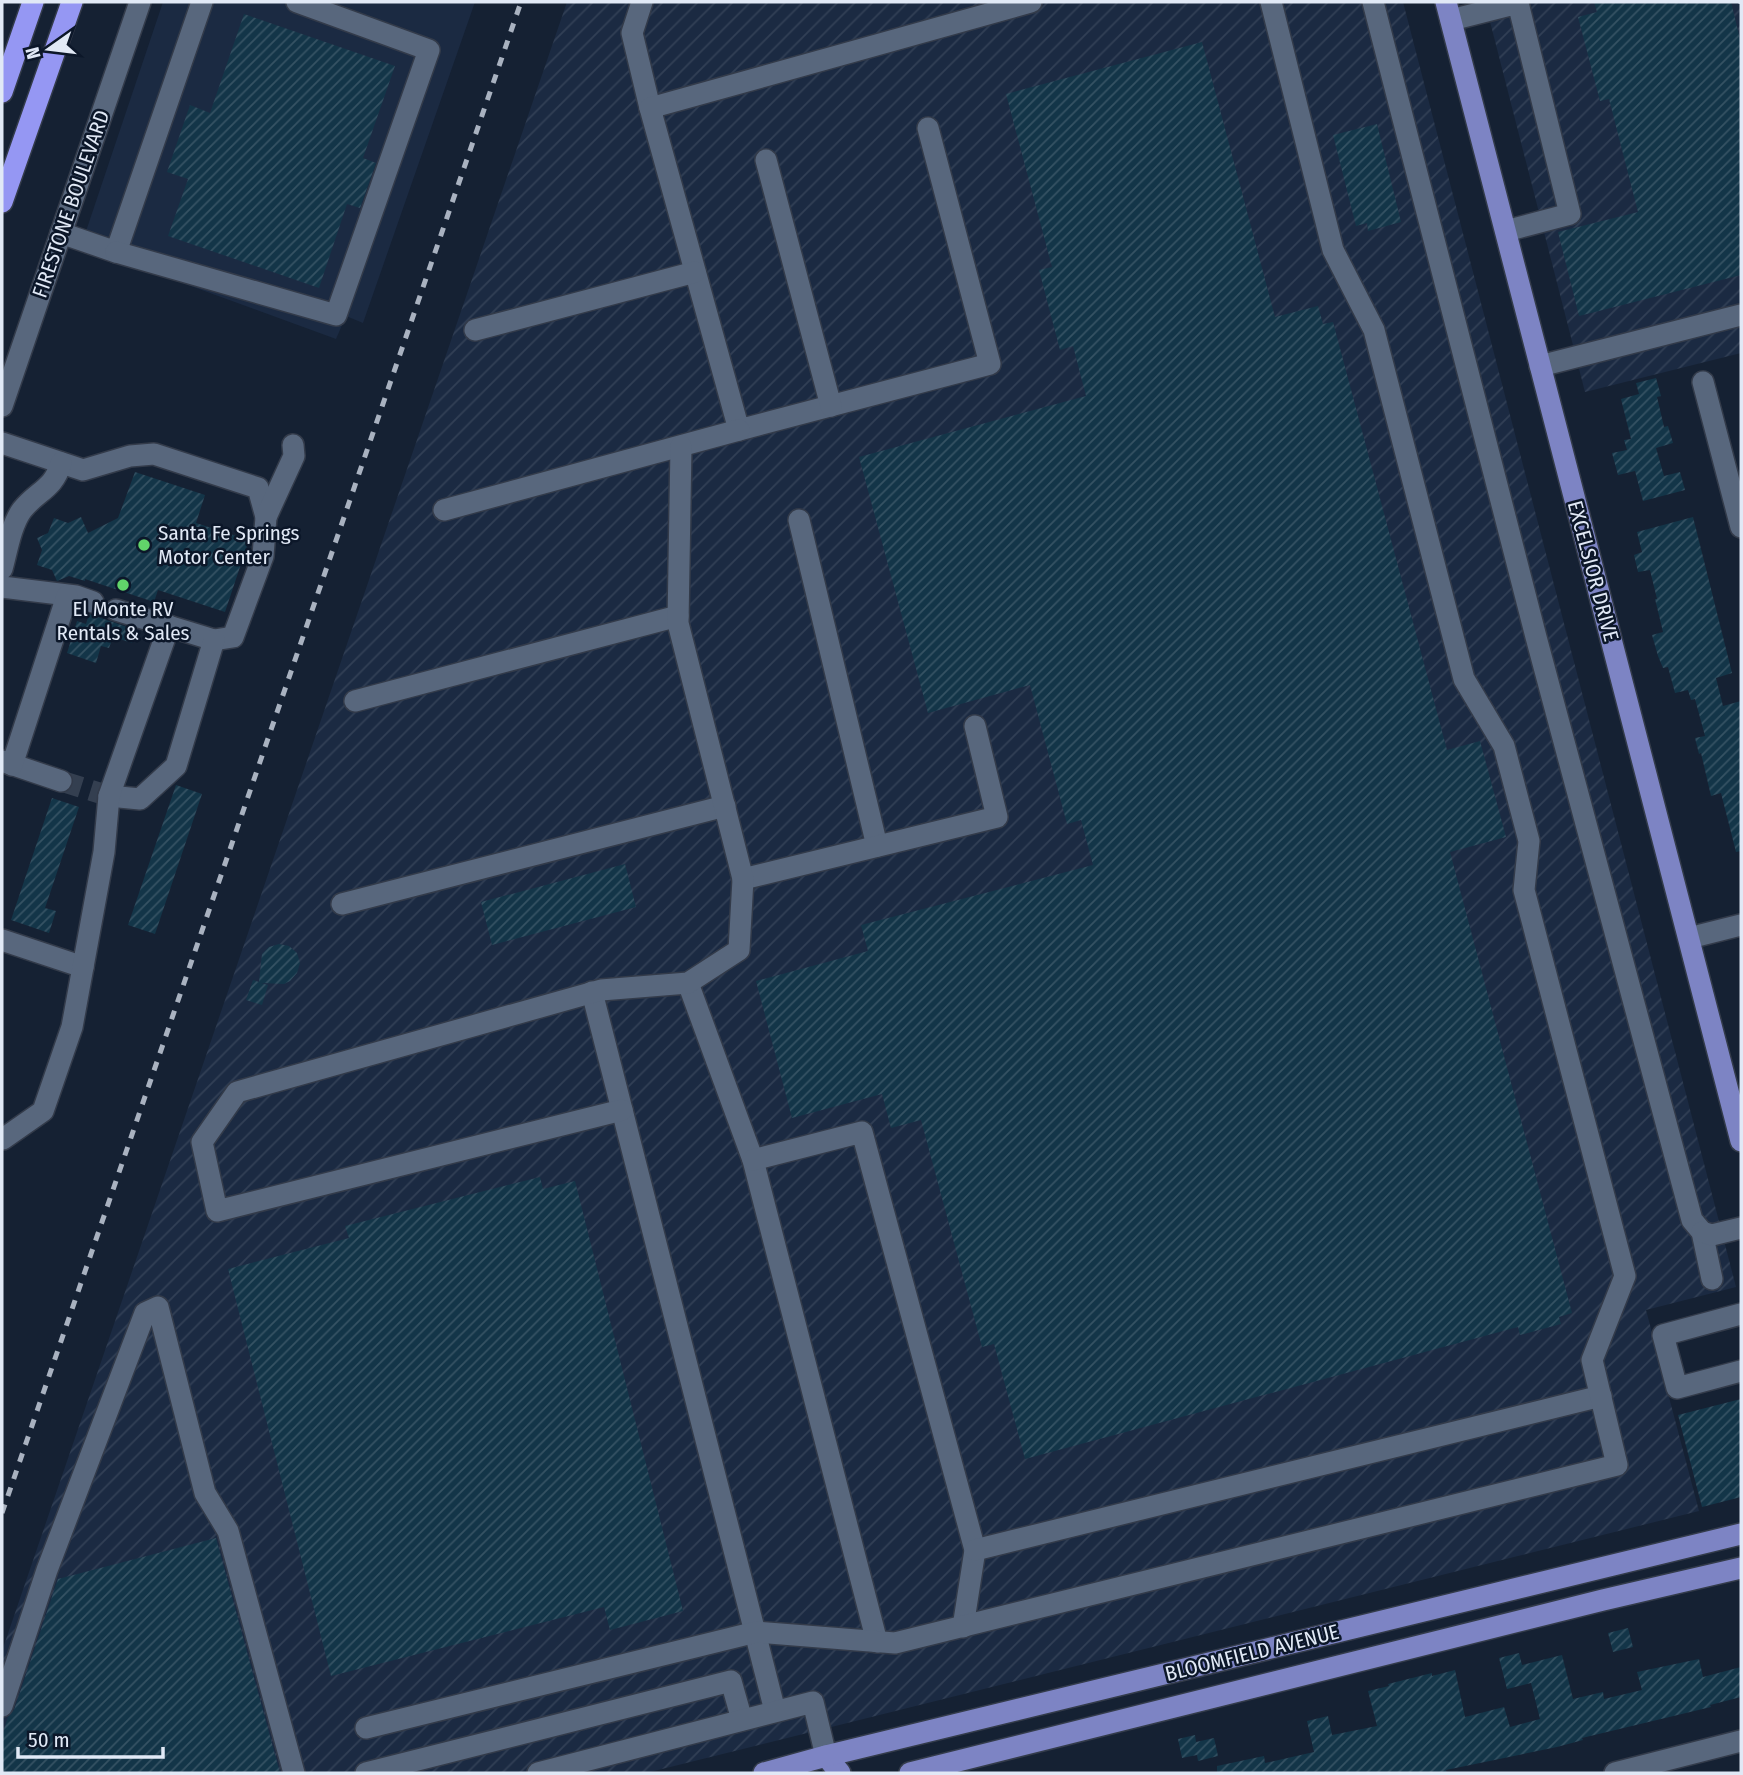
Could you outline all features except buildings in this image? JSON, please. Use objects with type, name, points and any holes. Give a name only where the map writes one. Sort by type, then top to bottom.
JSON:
[{"type":"highway","points":[[2,92],[33,2]]},
{"type":"highway","points":[[2,202],[72,2]]},
{"type":"highway","points":[[2,221],[15,163]]},
{"type":"main road","name":"EXCELSIOR DRIVE","points":[[1448,11],[1741,1141]]},
{"type":"main road","name":"BLOOMFIELD AVENUE","points":[[764,1773],[824,1765],[1741,1534]]},
{"type":"main road","name":"BLOOMFIELD AVENUE","points":[[911,1773],[1741,1568]]},
{"type":"main road","points":[[824,1765],[840,1773]]},
{"type":"street","name":"FIRESTONE BOULEVARD","points":[[2,406],[140,2]]},
{"type":"street","points":[[116,252],[202,2]]},
{"type":"street","points":[[61,233],[116,252],[336,315],[429,50],[297,2]]},
{"type":"street","points":[[642,2],[632,33],[650,108],[739,430]]},
{"type":"street","points":[[650,108],[1031,2]]},
{"type":"street","points":[[366,1728],[756,1632],[895,1643],[1617,1465],[1592,1360],[1625,1276],[1524,890],[1529,841],[1504,746],[1465,679],[1374,330],[1333,250],[1271,2]]},
{"type":"street","points":[[1373,2],[1536,637],[1692,1220],[1702,1232],[1712,1279]]},
{"type":"street","points":[[1448,11],[1517,2],[1570,214],[1506,231]]},
{"type":"street","points":[[444,510],[990,364],[928,128]]},
{"type":"street","points":[[766,160],[831,406]]},
{"type":"street","points":[[475,330],[695,272]]},
{"type":"street","points":[[1540,366],[1741,315]]},
{"type":"street","points":[[1703,382],[1733,465],[1741,527]]},
{"type":"street","points":[[2,443],[83,470],[130,456],[154,454],[258,488],[266,517]]},
{"type":"street","points":[[116,610],[214,640],[233,637],[262,556],[266,517],[294,456],[293,445]]},
{"type":"street","points":[[622,1110],[217,1211],[202,1142],[237,1092],[592,992],[688,983],[738,950],[743,879],[678,623],[681,446]]},
{"type":"street","points":[[2,569],[20,512],[51,484],[61,463]]},
{"type":"street","points":[[799,520],[877,846]]},
{"type":"street","points":[[2,606],[10,588],[76,596],[93,602]]},
{"type":"street","points":[[61,781],[7,763],[67,596]]},
{"type":"street","points":[[355,701],[678,616]]},
{"type":"street","points":[[2,1138],[43,1111],[72,1027],[104,852],[109,796],[169,626]]},
{"type":"street","points":[[109,796],[140,799],[176,766],[214,640]]},
{"type":"street","points":[[743,879],[998,817],[975,726]]},
{"type":"street","points":[[342,904],[724,806]]},
{"type":"street","points":[[1689,938],[1741,925]]},
{"type":"street","points":[[2,940],[83,967]]},
{"type":"street","points":[[688,983],[753,1160],[877,1642]]},
{"type":"street","points":[[592,992],[775,1711]]},
{"type":"street","points":[[753,1160],[862,1132],[975,1550],[963,1626]]},
{"type":"street","points":[[1702,1232],[1712,1235],[1741,1228]]},
{"type":"street","points":[[2,1706],[47,1570],[145,1313],[158,1307],[205,1493],[228,1531],[295,1773]]},
{"type":"street","points":[[1741,1314],[1663,1335],[1677,1388],[1741,1371]]},
{"type":"street","points":[[975,1550],[1601,1396]]},
{"type":"street","points":[[366,1773],[731,1681],[741,1720]]},
{"type":"street","points":[[538,1773],[813,1702],[824,1765]]},
{"type":"street","points":[[1615,1773],[1741,1741]]},
{"type":"shaded area","points":[[163,2],[475,2],[363,323],[346,316],[336,339],[81,246]]},
{"type":"shaded area","points":[[567,2],[1403,2],[1736,1287],[1646,1310],[1699,1511],[646,1773],[2,1773],[2,1651]]},
{"type":"shaded area","points":[[1485,2],[1741,2],[1741,353],[1585,392]]},
{"type":"tunnel","points":[[61,781],[109,796]]},
{"type":"railway","points":[[2,1513],[521,2]]},
{"type":"place","name":"Santa Fe Springs Motor Center","points":[[144,545]]},
{"type":"place","name":"El Monte RV Rentals & Sales","points":[[123,585]]}]
